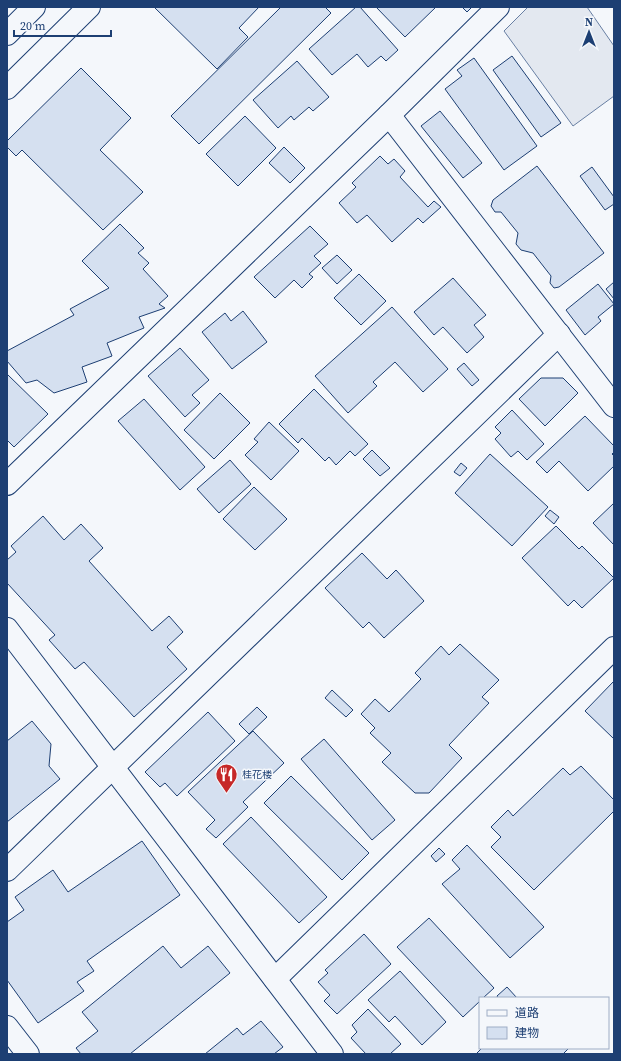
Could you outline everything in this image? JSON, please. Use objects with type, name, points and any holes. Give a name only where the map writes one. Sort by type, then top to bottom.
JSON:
[{"type":"street","points":[[7,34],[34,7]]},
{"type":"street","points":[[7,88],[89,7]]},
{"type":"street","points":[[7,484],[389,115],[498,7]]},
{"type":"street","points":[[389,115],[614,406]]},
{"type":"street","points":[[7,870],[559,334]]},
{"type":"street","points":[[7,629],[332,1054]]},
{"type":"street","points":[[275,979],[614,648]]},
{"type":"street","points":[[7,1027],[28,1054]]},
{"type":"shaded area","points":[[528,7],[587,7],[614,46],[614,96],[573,126],[504,31]]},
{"type":"building","points":[[154,7],[259,7],[239,28],[248,37],[217,69]]},
{"type":"building","points":[[281,7],[325,7],[331,13],[199,144],[171,116]]},
{"type":"building","points":[[356,7],[360,7],[398,50],[386,61],[381,56],[368,67],[357,54],[332,75],[309,49]]},
{"type":"building","points":[[376,7],[436,7],[405,37]]},
{"type":"building","points":[[462,7],[472,7],[467,12]]},
{"type":"building","points":[[512,56],[561,123],[541,137],[493,70]]},
{"type":"building","points":[[474,58],[537,146],[504,170],[445,89],[462,76],[457,70]]},
{"type":"building","points":[[297,61],[329,97],[313,111],[309,107],[294,120],[291,116],[278,128],[253,100]]},
{"type":"building","points":[[81,68],[131,118],[100,150],[143,192],[103,230],[22,150],[16,156],[7,147],[7,141]]},
{"type":"building","points":[[440,111],[482,163],[463,178],[421,126]]},
{"type":"building","points":[[245,116],[276,148],[238,186],[206,154]]},
{"type":"building","points":[[284,147],[305,168],[290,183],[269,163]]},
{"type":"building","points":[[380,156],[388,164],[394,159],[405,171],[400,177],[428,207],[434,201],[441,207],[423,223],[418,218],[392,242],[367,215],[357,223],[339,203],[356,187],[352,183]]},
{"type":"building","points":[[537,166],[604,253],[559,287],[554,288],[550,283],[551,276],[533,253],[521,250],[516,244],[518,233],[501,212],[495,212],[491,206],[493,200]]},
{"type":"building","points":[[592,167],[614,197],[614,204],[605,210],[580,176]]},
{"type":"building","points":[[120,224],[144,248],[138,253],[149,263],[143,269],[168,296],[159,304],[165,308],[139,317],[144,328],[107,343],[112,356],[82,367],[87,382],[54,393],[37,380],[26,383],[7,361],[7,351],[74,315],[70,309],[109,288],[82,261]]},
{"type":"building","points":[[310,226],[328,244],[314,256],[321,263],[309,274],[313,277],[302,288],[294,280],[275,298],[254,277]]},
{"type":"building","points":[[337,255],[352,270],[337,284],[322,268]]},
{"type":"building","points":[[359,274],[386,301],[361,325],[334,298]]},
{"type":"building","points":[[453,278],[486,315],[474,325],[484,337],[467,353],[443,327],[434,335],[414,312]]},
{"type":"building","points":[[614,282],[614,299],[606,289]]},
{"type":"building","points":[[598,284],[614,304],[598,317],[601,321],[585,335],[566,310]]},
{"type":"building","points":[[392,307],[448,369],[423,392],[395,362],[373,382],[377,386],[348,413],[315,376]]},
{"type":"building","points":[[243,311],[267,342],[232,369],[202,332],[225,313],[231,321]]},
{"type":"building","points":[[180,348],[209,380],[192,395],[200,403],[185,417],[148,376]]},
{"type":"building","points":[[464,363],[479,380],[472,386],[457,369]]},
{"type":"building","points":[[7,374],[48,414],[14,447],[7,440]]},
{"type":"building","points":[[541,378],[563,378],[578,393],[545,426],[519,399]]},
{"type":"building","points":[[314,389],[368,444],[355,456],[350,451],[336,465],[329,457],[325,461],[302,438],[298,443],[279,424]]},
{"type":"building","points":[[220,393],[250,423],[214,459],[184,430]]},
{"type":"building","points":[[144,399],[205,467],[180,490],[118,421]]},
{"type":"building","points":[[512,410],[544,444],[527,460],[518,451],[511,457],[495,439],[501,433],[495,427]]},
{"type":"building","points":[[585,416],[614,446],[614,452],[612,454],[614,456],[614,466],[588,491],[559,461],[547,473],[536,462]]},
{"type":"building","points":[[269,422],[299,451],[271,480],[245,455],[258,442],[254,439]]},
{"type":"building","points":[[372,450],[390,468],[380,476],[363,459]]},
{"type":"building","points":[[490,454],[548,507],[512,546],[455,493]]},
{"type":"building","points":[[230,460],[251,484],[219,513],[197,489]]},
{"type":"building","points":[[461,463],[467,468],[460,476],[454,472]]},
{"type":"building","points":[[254,487],[287,519],[255,550],[223,519]]},
{"type":"building","points":[[614,503],[614,545],[593,523]]},
{"type":"building","points":[[550,510],[559,517],[554,524],[545,516]]},
{"type":"building","points":[[43,516],[64,540],[81,524],[103,548],[89,561],[152,631],[169,616],[183,632],[167,647],[187,669],[134,717],[84,662],[75,669],[49,640],[55,635],[7,583],[7,560],[16,552],[11,546]]},
{"type":"building","points":[[556,526],[579,549],[582,546],[614,578],[582,608],[574,600],[568,606],[522,558]]},
{"type":"building","points":[[362,553],[387,579],[396,570],[424,601],[384,638],[369,622],[363,628],[325,588]]},
{"type":"building","points":[[460,644],[499,680],[482,697],[489,703],[449,745],[462,758],[429,793],[415,793],[382,762],[391,753],[370,733],[375,728],[361,714],[375,699],[389,712],[421,679],[415,673],[441,646],[449,655]]},
{"type":"building","points":[[614,681],[614,739],[585,711]]},
{"type":"building","points":[[332,690],[353,710],[346,717],[325,698]]},
{"type":"building","points":[[257,707],[267,717],[249,734],[239,724]]},
{"type":"building","points":[[208,712],[235,741],[177,796],[165,783],[160,787],[145,772]]},
{"type":"building","points":[[32,721],[51,744],[49,766],[60,779],[7,822],[7,741]]},
{"type":"building","points":[[253,731],[284,763],[243,802],[248,807],[216,838],[206,829],[215,820],[188,792]]},
{"type":"building","points":[[324,739],[395,820],[372,840],[301,759]]},
{"type":"building","points":[[581,766],[614,800],[614,811],[534,890],[491,847],[501,837],[491,827],[508,810],[513,816],[563,768],[570,775]]},
{"type":"building","points":[[291,776],[369,853],[342,880],[264,803]]},
{"type":"building","points":[[251,817],[327,897],[299,923],[223,844]]},
{"type":"building","points":[[142,841],[180,895],[87,961],[94,971],[77,982],[84,991],[38,1023],[7,980],[7,922],[24,910],[15,897],[53,870],[68,892]]},
{"type":"building","points":[[467,845],[544,927],[510,958],[442,884],[460,869],[452,860]]},
{"type":"building","points":[[439,848],[445,854],[436,862],[431,856]]},
{"type":"building","points":[[429,918],[494,988],[484,997],[479,997],[479,1002],[463,1017],[397,947]]},
{"type":"building","points":[[364,934],[391,964],[337,1014],[324,1001],[330,995],[318,982],[328,973],[325,970]]},
{"type":"building","points":[[163,946],[181,968],[208,946],[230,973],[130,1054],[81,1054],[76,1048],[98,1031],[82,1012]]},
{"type":"building","points":[[400,971],[446,1022],[422,1045],[395,1016],[389,1022],[368,1000]]},
{"type":"building","points":[[507,987],[516,997],[498,997]]},
{"type":"building","points":[[368,1009],[401,1044],[390,1054],[366,1054],[351,1038],[357,1032],[352,1025]]},
{"type":"building","points":[[261,1021],[283,1047],[274,1054],[205,1054],[237,1028],[243,1035]]},
{"type":"building","points":[[481,1049],[568,1049],[563,1054],[476,1054]]},
{"type":"place","name":"桂花楼","points":[[226,794]]}]
